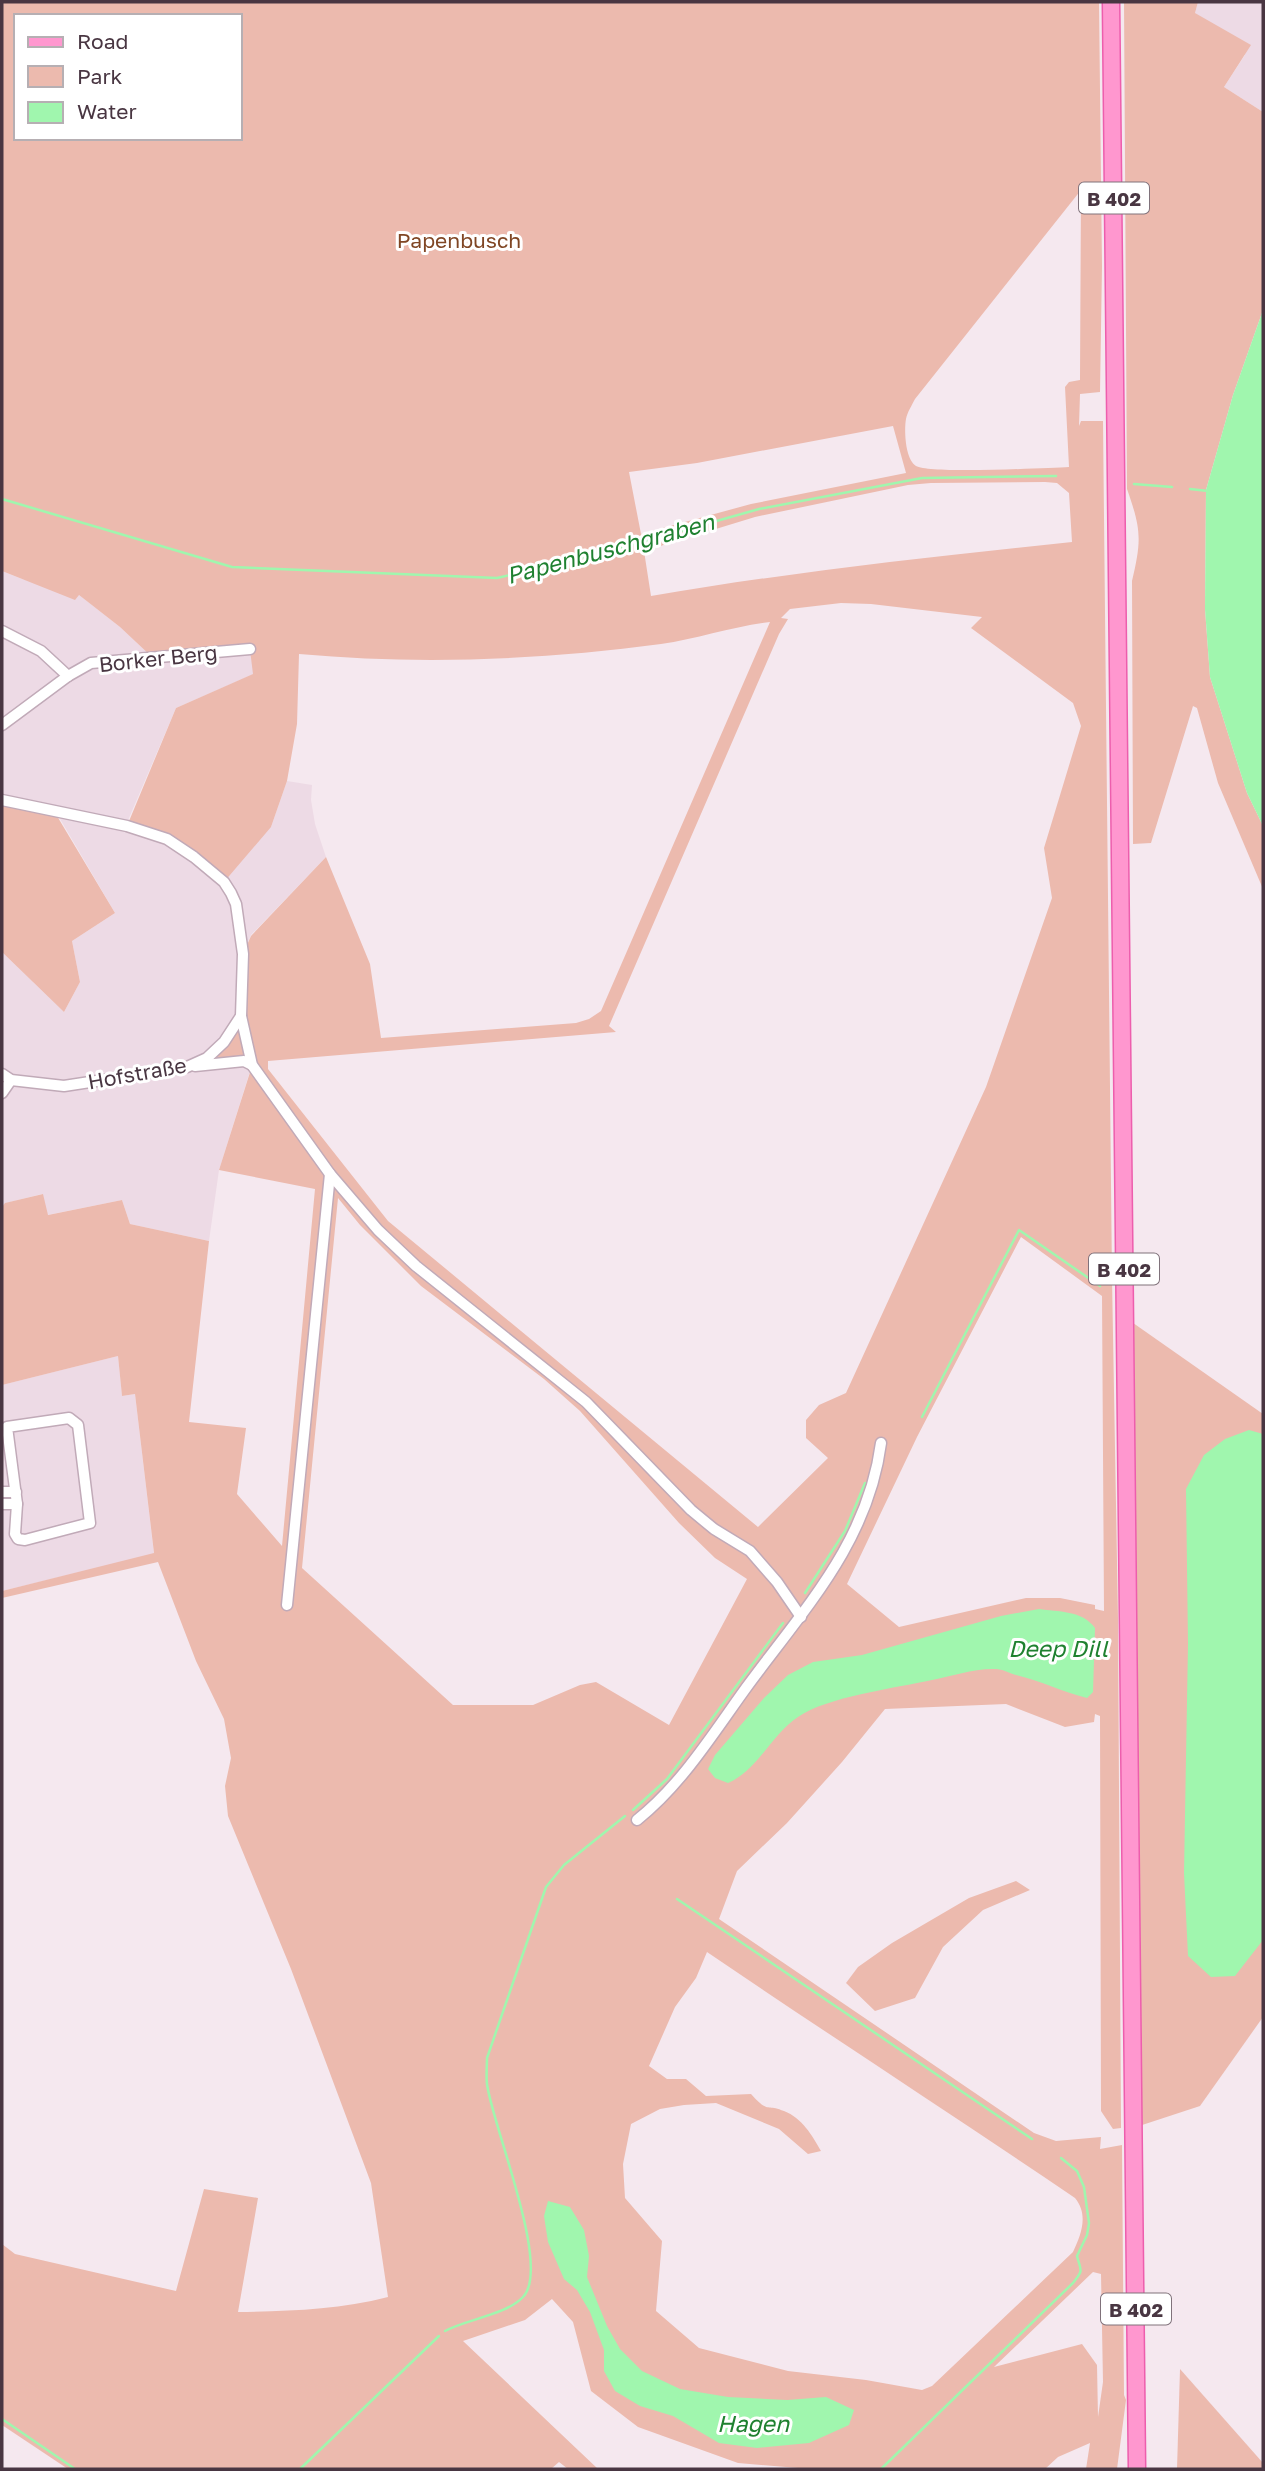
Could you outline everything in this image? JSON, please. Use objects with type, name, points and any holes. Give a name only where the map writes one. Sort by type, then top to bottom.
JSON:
[{"type":"main road","name":"B 402","points":[[1111,2],[1137,2469]]},
{"type":"street","points":[[2,631],[41,651],[68,676]]},
{"type":"street","name":"Borker Berg","points":[[2,725],[68,676],[91,663],[250,649]]},
{"type":"street","points":[[2,800],[127,826],[167,839],[194,856],[215,875],[231,893],[236,904],[243,954],[241,1016],[252,1066]]},
{"type":"street","name":"Hofstraße","points":[[2,1074],[11,1080],[64,1086],[187,1067],[207,1058],[216,1050],[241,1016]]},
{"type":"street","points":[[187,1067],[244,1061],[252,1066],[330,1174],[378,1230],[416,1266],[586,1402],[691,1510],[714,1529],[750,1551],[777,1582],[801,1617]]},
{"type":"street","points":[[2,1093],[11,1080]]},
{"type":"street","points":[[287,1605],[330,1174]]},
{"type":"street","points":[[73,1419],[78,1425],[90,1523],[18,1539],[15,1534],[17,1504],[7,1427],[73,1419]]},
{"type":"street","points":[[637,1820],[674,1787],[829,1579],[855,1535],[878,1470],[881,1443]]},
{"type":"street","points":[[2,1492],[16,1492]]},
{"type":"street","points":[[2,1504],[17,1504]]},
{"type":"shaded area","points":[[1198,2],[1263,2],[1263,112],[1224,87],[1245,55],[1195,13]]},
{"type":"shaded area","points":[[2,571],[79,595],[120,627],[153,658],[250,649],[254,674],[176,708],[126,825],[2,800]]},
{"type":"shaded area","points":[[287,781],[312,785],[311,800],[315,824],[326,857],[251,935],[243,954],[252,1065],[219,1170],[209,1241],[130,1224],[122,1200],[47,1215],[42,1194],[6,1203],[2,1207],[2,952],[64,1012],[80,982],[72,941],[115,913],[56,812],[127,827],[271,827]]},
{"type":"shaded area","points":[[118,1356],[122,1396],[135,1394],[154,1554],[2,1591],[2,1385]]},
{"type":"green space","name":"Papenbusch","points":[[2,2],[1099,2],[1102,266],[1100,392],[1080,394],[1079,426],[1081,421],[1103,421],[1118,1618],[1121,2128],[1113,2129],[1101,2111],[1100,1716],[1095,1714],[1094,1722],[1065,1727],[1006,1704],[885,1709],[787,1823],[737,1871],[719,1919],[1034,2133],[1056,2141],[1101,2137],[1100,2149],[1122,2145],[1126,2400],[1117,2469],[1086,2469],[1090,2443],[1058,2457],[1045,2469],[810,2469],[738,2463],[638,2427],[591,2391],[573,2322],[552,2299],[525,2320],[463,2341],[598,2469],[568,2469],[559,2462],[551,2469],[68,2469],[2,2425],[2,2244],[15,2254],[176,2291],[204,2189],[258,2198],[238,2312],[332,2307],[388,2297],[371,2183],[291,1969],[228,1816],[225,1786],[231,1758],[224,1719],[196,1661],[158,1562],[2,1598],[2,1591],[154,1553],[135,1394],[122,1396],[118,1356],[2,1385],[2,1207],[5,1203],[43,1194],[48,1215],[122,1200],[130,1224],[209,1241],[189,1422],[246,1428],[237,1494],[282,1546],[315,1189],[219,1170],[252,1066],[187,1067],[207,1058],[241,1016],[243,954],[251,936],[326,857],[370,964],[381,1038],[576,1023],[589,1019],[601,1011],[770,622],[661,644],[571,654],[435,660],[299,654],[297,724],[287,781],[271,827],[224,882],[167,839],[127,826],[176,708],[253,674],[250,650],[153,658],[120,627],[79,595],[75,600],[2,571]],"holes":[[[1081,190],[1080,380],[1069,382],[1065,387],[1069,467],[943,470],[916,466],[907,451],[905,437],[905,424],[915,399]],[[893,426],[906,473],[751,504],[641,534],[629,472],[697,463]],[[1057,483],[1069,493],[1072,542],[808,572],[651,596],[644,551],[755,517],[908,485]],[[841,603],[871,604],[982,617],[971,628],[1073,703],[1081,726],[1044,848],[1052,898],[986,1087],[846,1393],[819,1405],[806,1420],[806,1438],[828,1458],[758,1527],[388,1221],[268,1069],[268,1061],[616,1032],[609,1026],[779,634],[788,619],[781,618],[790,609]],[[338,1198],[360,1225],[421,1286],[544,1379],[580,1411],[679,1523],[715,1558],[747,1579],[669,1725],[596,1682],[580,1685],[533,1705],[453,1705],[302,1568]],[[1021,1237],[1102,1296],[1104,1611],[1095,1609],[1095,1605],[1060,1598],[1026,1598],[899,1627],[847,1584],[917,1437]],[[707,1952],[1075,2198],[1083,2218],[1073,2252],[932,2386],[922,2390],[788,2371],[699,2348],[656,2311],[662,2241],[625,2198],[623,2164],[631,2124],[660,2109],[716,2103],[779,2129],[808,2154],[821,2151],[810,2133],[796,2118],[784,2111],[764,2106],[751,2094],[706,2096],[686,2079],[667,2079],[649,2066],[675,2007],[696,1978]],[[1093,2272],[1101,2274],[1103,2382],[1098,2417],[1097,2365],[1082,2344],[994,2367]]]},
{"type":"green space","points":[[1124,2],[1198,2],[1195,13],[1251,45],[1224,87],[1263,112],[1263,310],[1233,395],[1206,490],[1205,609],[1210,677],[1247,793],[1263,826],[1263,889],[1218,783],[1197,708],[1193,706],[1151,843],[1133,844],[1132,581],[1139,544],[1135,514],[1127,489]]},
{"type":"green space","points":[[2,800],[54,811],[115,913],[72,941],[80,982],[64,1012],[2,952]]},
{"type":"green space","points":[[1126,1318],[1263,1414],[1263,2017],[1200,2106],[1133,2128]]},
{"type":"green space","points":[[1016,1881],[1030,1890],[983,1910],[943,1947],[915,1998],[875,2011],[846,1983],[858,1967],[892,1943],[969,1898]]},
{"type":"green space","points":[[1180,2369],[1263,2463],[1263,2469],[1177,2469]]},
{"type":"water","points":[[1263,310],[1263,826],[1247,793],[1210,677],[1205,609],[1206,490],[1233,395]]},
{"type":"water","points":[[1249,1430],[1263,1434],[1263,1940],[1235,1976],[1211,1977],[1188,1956],[1184,1873],[1188,1644],[1186,1489],[1204,1455],[1225,1439]]},
{"type":"water","name":"Deep Dill","points":[[1039,1609],[1077,1615],[1095,1628],[1093,1692],[1087,1698],[1001,1670],[972,1671],[862,1694],[810,1710],[788,1724],[748,1770],[728,1783],[715,1778],[708,1769],[715,1755],[764,1698],[788,1675],[813,1662],[862,1655],[1001,1616]]},
{"type":"water","name":"Hagen","points":[[548,2201],[570,2207],[584,2230],[589,2256],[587,2277],[607,2326],[620,2349],[642,2371],[680,2389],[728,2397],[787,2400],[826,2397],[854,2410],[849,2425],[809,2443],[757,2448],[719,2443],[673,2416],[640,2406],[615,2391],[604,2371],[604,2350],[590,2312],[577,2290],[564,2279],[548,2242],[544,2216]]},
{"type":"waterway","name":"Papenbuschgraben","points":[[2,499],[232,567],[497,578],[603,553],[759,509],[922,478],[1056,476]]},
{"type":"waterway","name":"Papenbuschgraben","points":[[1134,484],[1172,487]]},
{"type":"waterway","name":"Papenbuschgraben","points":[[1190,489],[1208,491]]},
{"type":"waterway","points":[[922,1417],[1019,1230],[1100,1286]]},
{"type":"waterway","points":[[805,1593],[845,1531],[865,1483]]},
{"type":"waterway","points":[[633,1810],[667,1779],[783,1623]]},
{"type":"waterway","points":[[445,2331],[497,2313],[516,2303],[523,2297],[530,2281],[526,2227],[491,2104],[487,2058],[546,1887],[564,1865],[625,1816]]},
{"type":"waterway","points":[[677,1899],[1032,2139]]},
{"type":"waterway","points":[[881,2469],[1079,2275],[1081,2270],[1077,2256],[1087,2235],[1089,2223],[1084,2187],[1077,2171],[1061,2158]]},
{"type":"waterway","points":[[300,2469],[439,2336]]},
{"type":"waterway","points":[[2,2419],[75,2469]]}]
